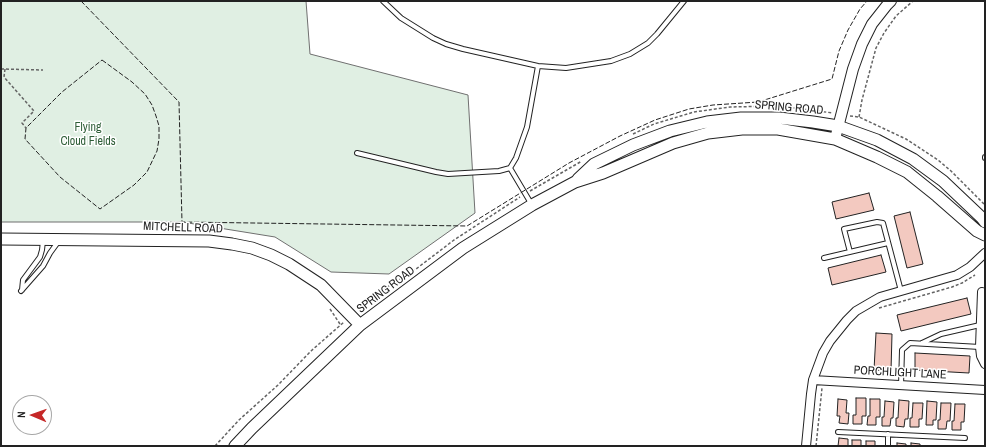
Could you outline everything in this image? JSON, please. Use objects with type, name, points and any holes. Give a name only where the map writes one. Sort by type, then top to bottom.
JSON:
[{"type":"main road","name":"SPRING ROAD","points":[[575,182],[594,164],[633,145],[670,131],[707,122],[741,118],[779,118],[838,126],[877,140],[913,159],[943,181],[985,222]]},
{"type":"main road","name":"SPRING ROAD","points":[[235,446],[360,325],[463,248],[532,205],[575,182],[603,173],[673,143],[708,133],[742,129],[778,129],[835,139],[907,172],[977,231],[985,235]]},
{"type":"main road","name":"MITCHELL ROAD","points":[[1,238],[209,241],[252,248],[271,255],[307,274],[321,285],[360,325]]},
{"type":"street","points":[[835,139],[853,69],[862,44],[872,24],[891,1]]},
{"type":"street","points":[[806,446],[810,394],[813,380],[824,352],[838,330],[847,320],[867,304],[880,297],[901,290],[944,280],[957,275],[970,267],[985,253]]},
{"type":"street","points":[[982,292],[980,347],[981,356],[985,364]]},
{"type":"street","name":"PORCHLIGHT LANE","points":[[813,380],[985,390]]},
{"type":"lane","points":[[383,1],[401,18],[440,41],[463,49],[538,66],[566,68],[621,59],[635,52],[648,43],[657,34],[684,1]]},
{"type":"lane","points":[[357,153],[448,174],[499,171],[510,168],[516,158],[527,126],[538,66]]},
{"type":"lane","points":[[510,168],[532,205]]},
{"type":"lane","points":[[850,252],[844,230],[877,222],[883,223],[901,290]]},
{"type":"lane","points":[[43,239],[40,257],[23,280],[21,291],[44,266],[50,253],[60,239]]},
{"type":"lane","points":[[824,258],[888,243]]},
{"type":"lane","points":[[921,343],[941,334],[980,325]]},
{"type":"lane","points":[[900,386],[902,350],[910,343],[980,347]]},
{"type":"lane","points":[[838,432],[965,438]]},
{"type":"lane","points":[[888,434],[888,446]]},
{"type":"path","points":[[859,117],[876,48],[896,16],[913,1]]},
{"type":"path","points":[[1,69],[43,70]]},
{"type":"path","points":[[5,69],[4,77],[34,111],[22,123],[26,128]]},
{"type":"path","points":[[631,134],[654,124],[694,112],[730,107],[779,106],[859,117],[906,139],[938,160],[952,171],[985,205]]},
{"type":"path","points":[[215,446],[239,420],[278,385],[311,351],[340,324],[351,317],[381,291],[416,269],[454,240],[526,194],[587,158]]},
{"type":"path","points":[[878,308],[952,287],[962,283],[977,272]]},
{"type":"path","points":[[328,306],[340,324]]},
{"type":"path","points":[[816,446],[822,380]]},
{"type":"green space","name":"Flying Cloud Fields","points":[[1,1],[306,1],[310,54],[468,95],[475,213],[389,274],[331,272],[275,237],[182,222],[1,222]]},
{"type":"building","points":[[869,193],[874,210],[836,219],[832,202]]},
{"type":"building","points":[[910,212],[923,264],[907,268],[894,216]]},
{"type":"building","points":[[881,255],[886,272],[832,285],[828,268]]},
{"type":"building","points":[[967,298],[971,314],[901,331],[897,315]]},
{"type":"building","points":[[876,333],[892,334],[891,371],[874,370]]},
{"type":"building","points":[[915,353],[970,356],[969,373],[915,370]]},
{"type":"building","points":[[856,398],[866,398],[866,416],[862,416],[862,424],[853,424],[853,415],[856,415]]},
{"type":"building","points":[[838,399],[847,400],[846,413],[849,413],[848,424],[839,423],[840,416],[837,416]]},
{"type":"building","points":[[870,399],[880,399],[880,417],[876,417],[876,425],[867,425],[868,416],[870,416]]},
{"type":"building","points":[[899,400],[909,401],[908,419],[905,419],[904,427],[896,426]]},
{"type":"building","points":[[885,401],[894,402],[893,418],[891,418],[890,426],[882,426]]},
{"type":"building","points":[[927,401],[937,402],[936,420],[933,420],[933,425],[926,425]]},
{"type":"building","points":[[913,403],[923,403],[922,419],[919,419],[919,427],[910,427]]},
{"type":"building","points":[[941,403],[951,403],[950,421],[947,421],[946,429],[938,429]]},
{"type":"building","points":[[955,404],[965,404],[964,422],[961,422],[961,430],[952,430]]},
{"type":"building","points":[[839,438],[848,439],[848,446],[838,446]]},
{"type":"building","points":[[852,440],[861,440],[861,446],[852,446]]},
{"type":"building","points":[[866,441],[875,441],[875,446],[866,446]]},
{"type":"building","points":[[897,443],[906,444],[906,446],[897,446]]},
{"type":"building","points":[[911,443],[920,444],[920,446],[911,446]]},
{"type":"fence","points":[[81,1],[179,102],[182,222],[467,226],[569,163],[620,136],[655,120],[689,109],[713,105],[758,102],[832,79],[839,51],[848,30],[860,9],[867,1]]},
{"type":"fence","points":[[102,60],[132,82],[145,94],[152,105],[156,116],[159,126],[159,139],[157,151],[147,172],[134,185],[100,209],[60,177],[25,139],[26,128],[62,92],[102,60]]}]
